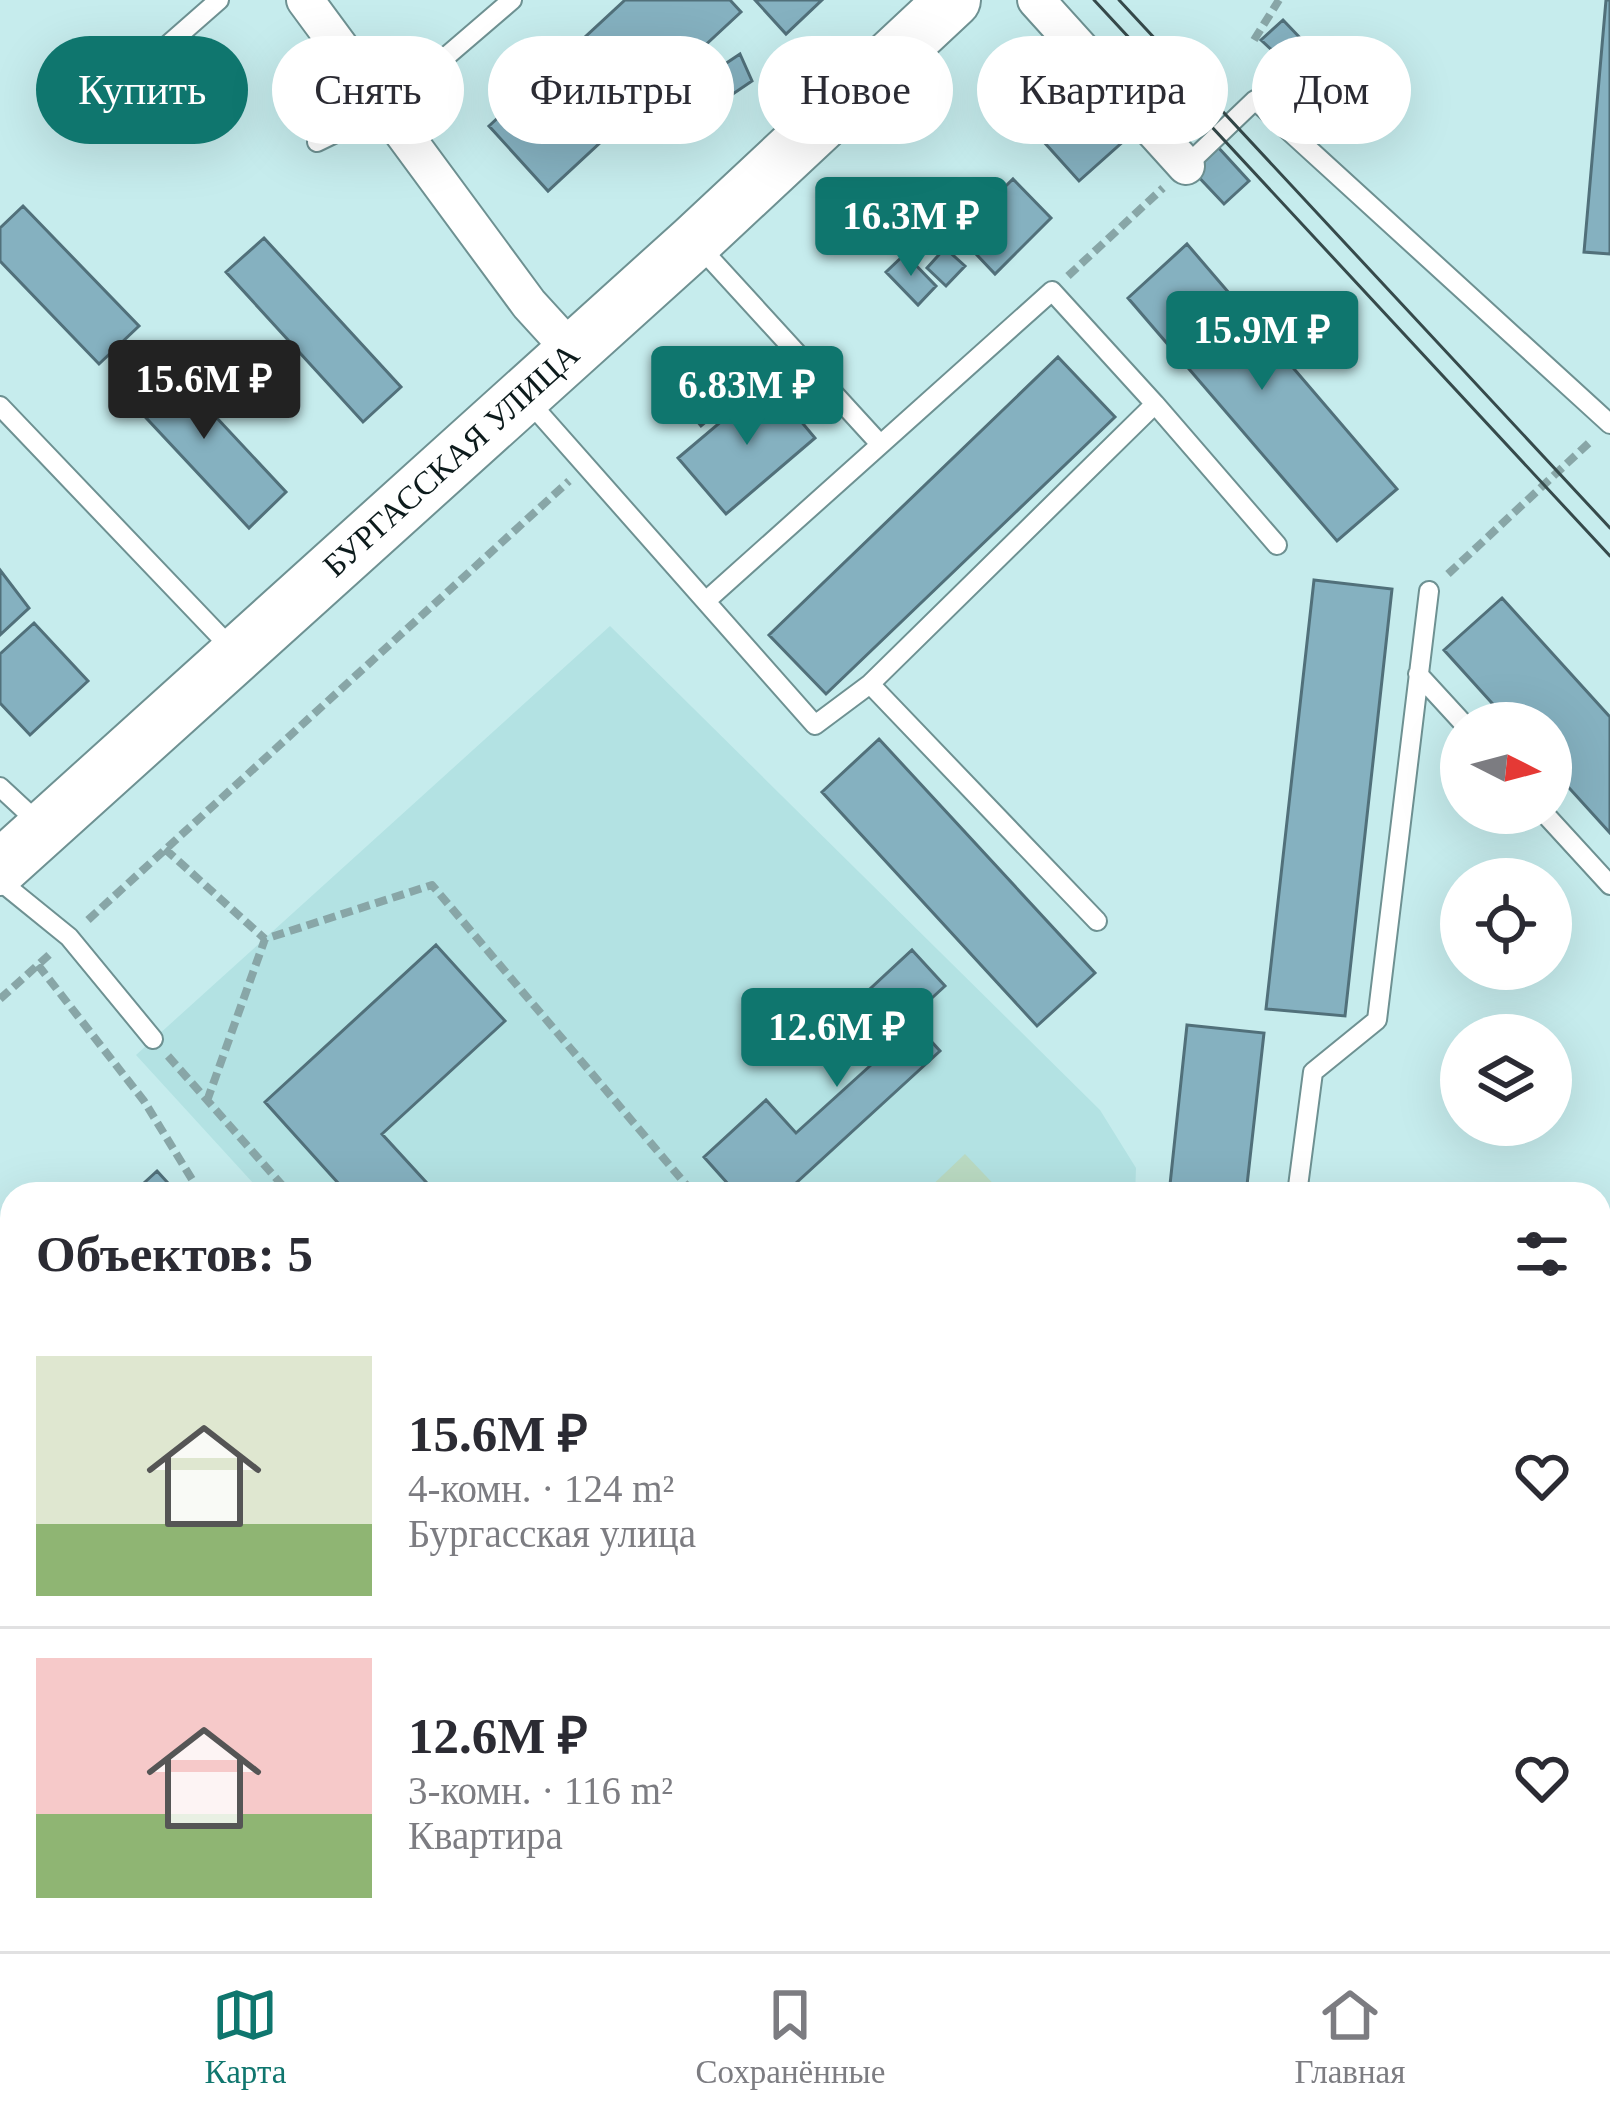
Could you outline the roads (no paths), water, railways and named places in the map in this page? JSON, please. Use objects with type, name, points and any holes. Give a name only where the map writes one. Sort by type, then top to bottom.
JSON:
[{"type":"street","points":[[305,0],[331,36]]},
{"type":"street","name":"БУРГАССКАЯ УЛИЦА","points":[[0,868],[694,242],[953,0]]},
{"type":"street","points":[[1036,0],[1186,166]]},
{"type":"street","points":[[410,144],[529,304],[572,350]]},
{"type":"lane","points":[[178,36],[219,0]]},
{"type":"lane","points":[[464,42],[512,0]]},
{"type":"lane","points":[[1186,166],[1255,100],[1610,424]]},
{"type":"lane","points":[[694,242],[880,444]]},
{"type":"lane","points":[[707,600],[1052,291],[1277,545]]},
{"type":"lane","points":[[522,393],[815,724],[870,684],[1155,404]]},
{"type":"lane","points":[[0,406],[237,655]]},
{"type":"lane","points":[[1299,1182],[1313,1072],[1377,1020],[1429,590]]},
{"type":"lane","points":[[1418,674],[1444,702]]},
{"type":"lane","points":[[870,684],[1097,921]]},
{"type":"lane","points":[[0,787],[46,829]]},
{"type":"lane","points":[[1563,834],[1610,885]]},
{"type":"lane","points":[[0,881],[68,937],[153,1039]]},
{"type":"tram line","points":[[1094,0],[1610,556]]},
{"type":"tram line","points":[[1119,0],[1610,528]]}]
